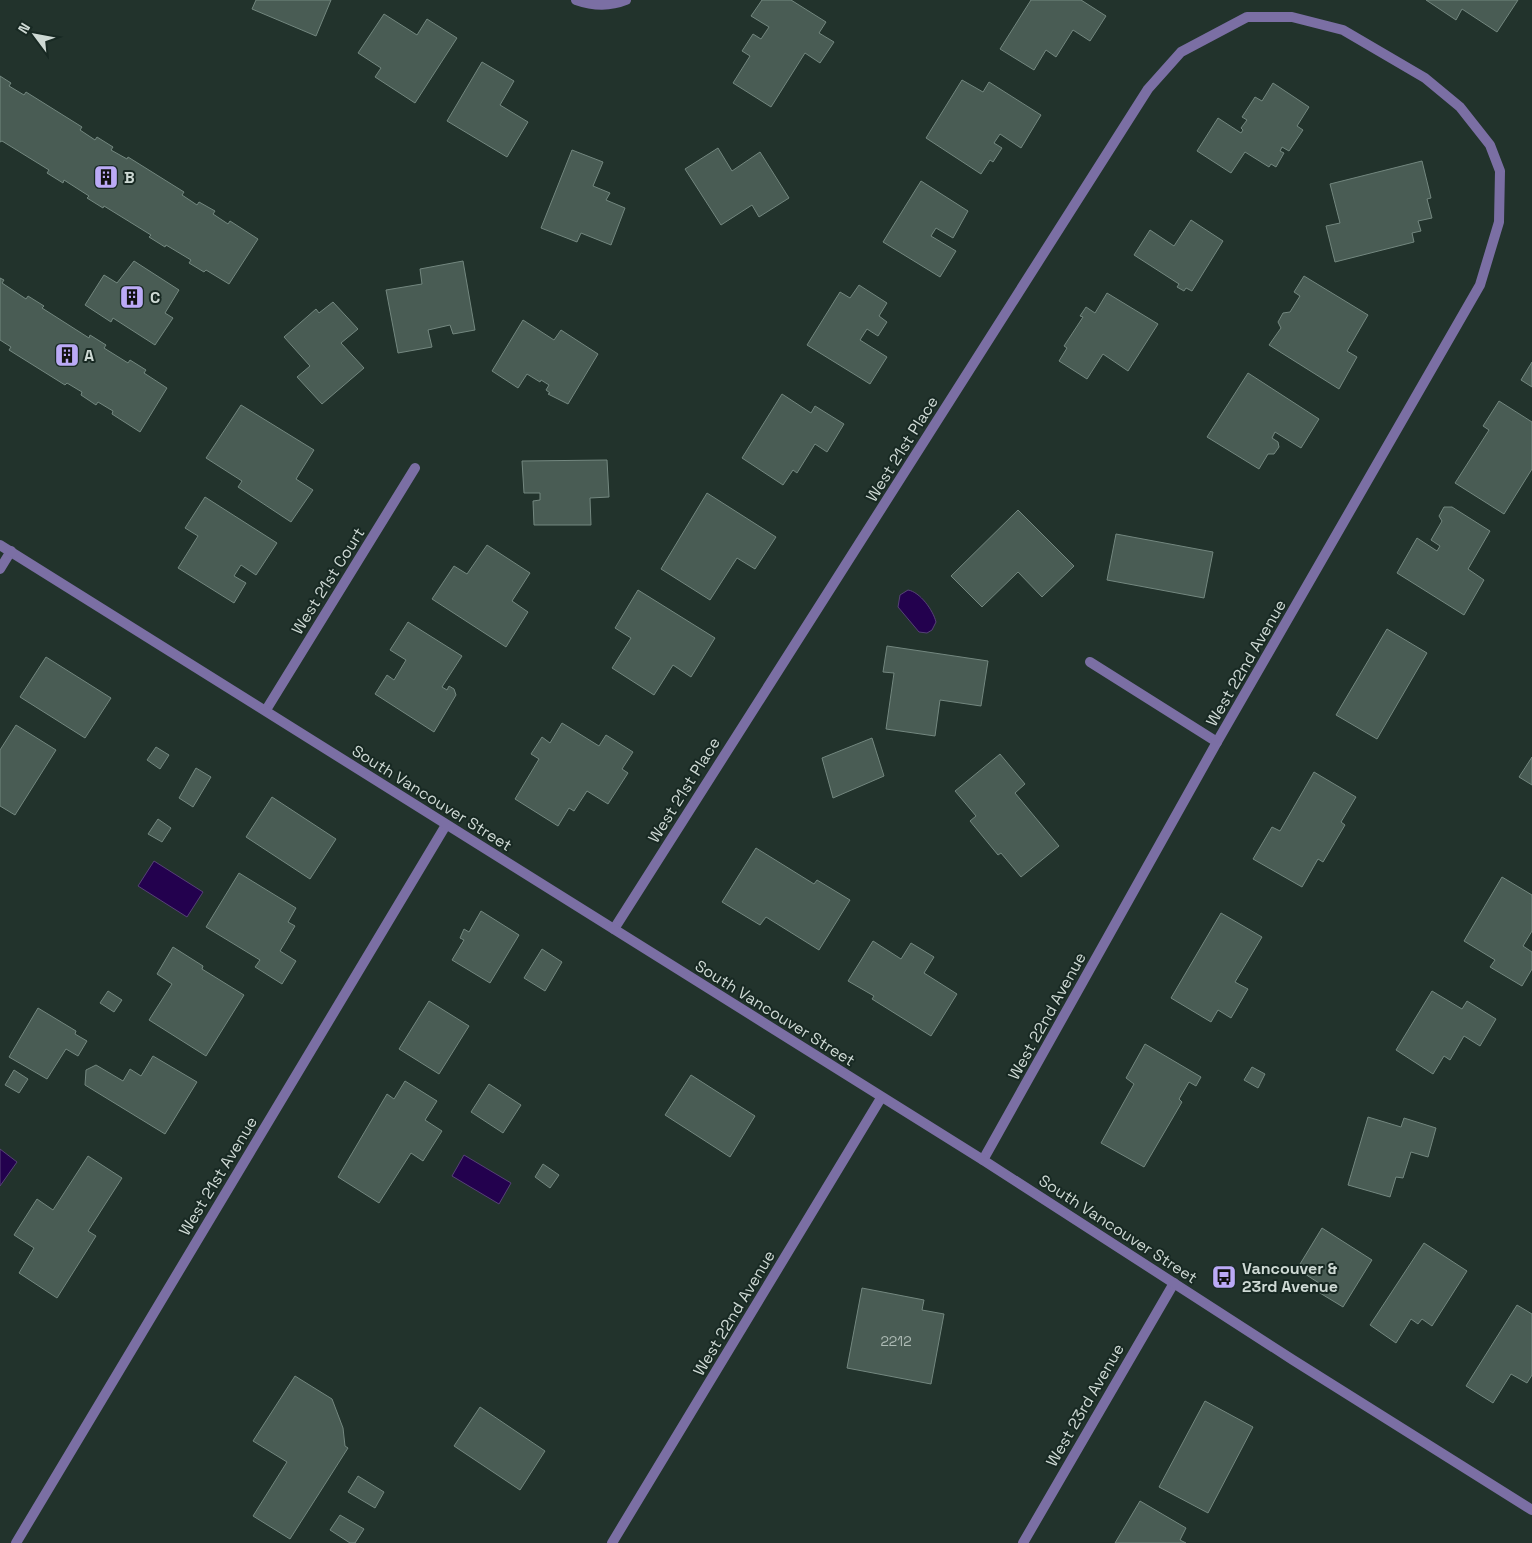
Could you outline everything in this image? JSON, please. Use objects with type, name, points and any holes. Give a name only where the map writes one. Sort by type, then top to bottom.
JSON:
[{"type":"street","points":[[576,0],[589,4],[615,5],[626,0]]},
{"type":"street","name":"West 22nd Avenue","points":[[983,1160],[1218,742],[1480,285],[1499,222],[1500,171],[1490,145],[1460,107],[1425,78],[1342,30],[1292,17],[1247,17]]},
{"type":"street","name":"West 21st Place","points":[[614,929],[1148,89],[1180,52],[1247,17]]},
{"type":"street","name":"West 21st Court","points":[[266,710],[415,468]]},
{"type":"street","name":"South Vancouver Street","points":[[0,544],[881,1098],[983,1160],[1532,1510]]},
{"type":"street","points":[[0,569],[10,551]]},
{"type":"street","points":[[1090,662],[1218,742]]},
{"type":"street","name":"West 21st Avenue","points":[[16,1543],[446,825]]},
{"type":"street","name":"West 22nd Avenue","points":[[612,1543],[881,1098]]},
{"type":"street","name":"West 23rd Avenue","points":[[1023,1543],[1174,1283]]},
{"type":"shaded area","points":[[908,590],[913,591],[921,598],[929,607],[934,617],[936,622],[932,630],[927,633],[919,632],[898,607],[900,595]]},
{"type":"shaded area","points":[[154,861],[203,892],[187,917],[138,886]]},
{"type":"shaded area","points":[[0,1149],[17,1162],[0,1186]]},
{"type":"shaded area","points":[[464,1155],[511,1183],[499,1204],[452,1176]]},
{"type":"building","points":[[256,0],[331,0],[316,36],[252,9]]},
{"type":"building","points":[[762,0],[791,0],[826,22],[819,33],[834,42],[820,63],[805,53],[771,107],[733,83],[750,56],[742,51],[753,34],[761,39],[769,27],[751,16]]},
{"type":"building","points":[[1031,0],[1081,0],[1106,16],[1090,41],[1073,30],[1056,57],[1046,50],[1034,70],[1000,49]]},
{"type":"building","points":[[1426,0],[1518,0],[1497,32],[1462,9],[1456,20]]},
{"type":"building","points":[[384,14],[417,35],[427,19],[457,38],[415,103],[375,77],[381,68],[358,53]]},
{"type":"building","points":[[482,62],[514,81],[500,105],[528,122],[507,157],[447,121]]},
{"type":"building","name":"B","points":[[0,76],[11,83],[9,86],[24,95],[26,92],[82,127],[80,130],[95,140],[97,137],[113,147],[111,150],[127,159],[128,157],[184,192],[182,195],[197,205],[199,202],[215,211],[213,214],[228,224],[230,221],[258,239],[229,284],[206,270],[204,272],[189,263],[191,260],[166,245],[165,247],[149,237],[151,235],[104,206],[103,208],[87,198],[89,196],[64,180],[63,183],[47,173],[49,170],[2,141],[0,142]]},
{"type":"building","points":[[962,80],[983,92],[989,82],[1041,115],[1021,148],[1000,134],[994,143],[1002,148],[993,162],[990,160],[981,174],[926,138]]},
{"type":"building","points":[[1273,83],[1309,107],[1297,126],[1303,130],[1289,151],[1282,147],[1280,151],[1284,153],[1276,167],[1271,164],[1269,167],[1245,152],[1231,173],[1197,151],[1218,118],[1241,133],[1243,130],[1241,128],[1247,120],[1242,117],[1255,97],[1262,101]]},
{"type":"building","points":[[718,148],[732,171],[760,152],[789,198],[759,217],[752,205],[721,225],[685,169]]},
{"type":"building","points":[[572,150],[603,162],[593,186],[610,193],[606,200],[625,208],[611,245],[581,233],[577,242],[541,228]]},
{"type":"building","points":[[1422,161],[1431,198],[1427,199],[1432,218],[1418,221],[1421,231],[1412,233],[1414,242],[1335,262],[1326,226],[1340,223],[1330,184]]},
{"type":"building","points":[[921,181],[968,211],[953,238],[936,228],[931,236],[956,251],[940,277],[883,242]]},
{"type":"building","points":[[1191,220],[1223,241],[1192,291],[1186,288],[1184,291],[1177,287],[1179,284],[1134,255],[1150,230],[1174,246]]},
{"type":"building","name":"C","points":[[134,261],[179,290],[165,313],[173,318],[155,345],[113,318],[111,322],[85,305],[104,275],[117,283]]},
{"type":"building","points":[[463,261],[475,330],[453,334],[450,325],[428,330],[432,347],[398,353],[386,290],[422,284],[420,269]]},
{"type":"building","points":[[1304,276],[1368,315],[1347,351],[1357,357],[1339,389],[1269,345],[1281,328],[1278,322],[1283,313],[1290,312],[1300,296],[1294,292]]},
{"type":"building","name":"A","points":[[0,278],[4,280],[2,283],[26,299],[28,296],[44,306],[42,308],[89,338],[90,335],[106,345],[104,348],[128,363],[130,360],[146,370],[144,373],[167,388],[140,432],[112,414],[113,411],[98,402],[96,405],[81,395],[82,392],[67,383],[65,385],[9,350],[11,347],[0,340]]},
{"type":"building","points":[[859,285],[887,303],[879,316],[887,322],[878,336],[867,329],[860,340],[887,357],[870,384],[807,345],[840,292],[850,298]]},
{"type":"building","points":[[1107,293],[1158,324],[1128,371],[1103,354],[1087,379],[1059,361],[1067,348],[1064,346],[1083,317],[1080,316],[1086,307],[1095,313]]},
{"type":"building","points":[[333,302],[358,329],[341,343],[364,368],[322,404],[297,377],[310,366],[284,337],[316,309],[319,313]]},
{"type":"building","points":[[523,320],[554,340],[561,330],[598,354],[568,404],[548,394],[550,393],[546,390],[549,385],[541,380],[540,382],[527,374],[518,388],[492,371]]},
{"type":"building","points":[[1532,362],[1532,387],[1521,380]]},
{"type":"building","points":[[1248,373],[1319,419],[1301,448],[1275,432],[1272,438],[1278,442],[1279,447],[1274,454],[1268,454],[1259,469],[1207,437]]},
{"type":"building","points":[[782,394],[811,413],[815,406],[844,424],[827,452],[815,444],[797,473],[793,470],[783,485],[742,458]]},
{"type":"building","points":[[1499,401],[1532,422],[1532,469],[1504,514],[1455,483],[1489,430],[1483,426]]},
{"type":"building","points":[[241,405],[314,450],[296,479],[313,490],[291,522],[238,487],[242,481],[206,458]]},
{"type":"building","points":[[607,460],[609,497],[590,498],[591,525],[534,525],[533,501],[540,500],[540,493],[524,493],[522,461]]},
{"type":"building","points":[[707,493],[776,537],[755,569],[737,558],[710,600],[661,569]]},
{"type":"building","points":[[205,497],[277,543],[256,575],[241,565],[234,576],[246,583],[234,603],[178,568],[198,536],[185,528]]},
{"type":"building","points":[[1444,507],[1452,507],[1490,531],[1468,569],[1484,580],[1464,615],[1397,573],[1417,538],[1437,551],[1440,546],[1431,540],[1442,521],[1439,516]]},
{"type":"building","points":[[1018,510],[1074,566],[1042,597],[1018,572],[982,607],[951,576]]},
{"type":"building","points":[[1116,534],[1213,552],[1204,598],[1107,580]]},
{"type":"building","points":[[487,545],[530,573],[512,601],[528,612],[506,647],[432,599],[454,566],[467,574]]},
{"type":"building","points":[[638,590],[715,638],[691,677],[673,665],[654,695],[612,668],[631,638],[615,628]]},
{"type":"building","points":[[408,622],[462,656],[442,687],[447,690],[449,686],[454,689],[456,695],[434,732],[375,694],[387,675],[394,680],[406,660],[390,650]]},
{"type":"building","points":[[1387,629],[1427,653],[1377,739],[1336,715]]},
{"type":"building","points":[[887,646],[988,661],[981,706],[940,700],[935,736],[886,729],[894,673],[883,672]]},
{"type":"building","points":[[46,657],[111,698],[85,738],[20,697]]},
{"type":"building","points":[[562,723],[599,746],[606,735],[633,752],[622,769],[628,773],[608,804],[587,791],[574,811],[569,808],[558,826],[515,799],[539,759],[531,754],[542,737],[550,743]]},
{"type":"building","points":[[16,725],[56,750],[15,815],[0,806],[0,750]]},
{"type":"building","points":[[872,738],[884,776],[833,798],[822,758]]},
{"type":"building","points":[[156,747],[169,755],[160,769],[147,760]]},
{"type":"building","points":[[1000,754],[1025,784],[1015,793],[1059,846],[1021,877],[1001,853],[998,855],[970,821],[976,816],[955,791]]},
{"type":"building","points":[[1532,757],[1532,785],[1519,777]]},
{"type":"building","points":[[196,768],[211,777],[193,807],[179,798]]},
{"type":"building","points":[[1314,772],[1356,797],[1341,822],[1345,825],[1323,862],[1318,859],[1302,887],[1253,859],[1272,827],[1280,831]]},
{"type":"building","points":[[272,797],[336,839],[310,879],[246,837]]},
{"type":"building","points":[[158,819],[171,828],[162,842],[148,834]]},
{"type":"building","points":[[756,848],[814,884],[817,880],[850,900],[819,950],[766,917],[760,925],[722,902]]},
{"type":"building","points":[[239,873],[296,908],[288,922],[295,926],[280,951],[296,961],[282,984],[255,967],[260,960],[206,927]]},
{"type":"building","points":[[1502,877],[1532,895],[1532,931],[1523,946],[1532,952],[1532,969],[1522,986],[1490,967],[1495,960],[1464,941]]},
{"type":"building","points":[[481,911],[519,935],[490,983],[452,960],[464,940],[460,938],[464,929],[469,932]]},
{"type":"building","points":[[1221,913],[1262,937],[1235,982],[1248,989],[1231,1018],[1218,1010],[1211,1022],[1171,998]]},
{"type":"building","points":[[873,941],[901,959],[911,943],[934,957],[924,973],[957,994],[931,1036],[872,999],[874,996],[848,981]]},
{"type":"building","points":[[173,947],[203,966],[202,969],[244,995],[206,1056],[149,1020],[172,984],[157,974]]},
{"type":"building","points":[[542,949],[562,962],[545,991],[524,978]]},
{"type":"building","points":[[108,991],[122,1000],[114,1012],[100,1003]]},
{"type":"building","points":[[1432,991],[1462,1009],[1467,1001],[1496,1019],[1480,1046],[1464,1036],[1450,1060],[1444,1056],[1433,1074],[1396,1050]]},
{"type":"building","points":[[429,1001],[469,1026],[439,1074],[399,1049]]},
{"type":"building","points":[[38,1008],[76,1031],[75,1034],[87,1041],[78,1056],[66,1049],[47,1079],[9,1057]]},
{"type":"building","points":[[1145,1044],[1201,1077],[1196,1086],[1189,1082],[1179,1099],[1182,1102],[1144,1167],[1101,1143],[1134,1084],[1126,1078]]},
{"type":"building","points":[[153,1056],[197,1082],[165,1134],[85,1085],[86,1070],[96,1065],[123,1081],[130,1069],[141,1076]]},
{"type":"building","points":[[1252,1067],[1265,1074],[1258,1088],[1244,1080]]},
{"type":"building","points":[[14,1070],[28,1079],[19,1093],[5,1085]]},
{"type":"building","points":[[691,1075],[755,1116],[730,1157],[665,1115]]},
{"type":"building","points":[[405,1081],[437,1101],[425,1120],[442,1131],[423,1161],[411,1153],[379,1203],[338,1177],[387,1094],[394,1099]]},
{"type":"building","points":[[489,1084],[521,1105],[503,1133],[471,1112]]},
{"type":"building","points":[[1368,1117],[1401,1127],[1404,1118],[1436,1128],[1428,1157],[1411,1152],[1403,1178],[1396,1177],[1390,1197],[1348,1185]]},
{"type":"building","points":[[88,1156],[122,1178],[88,1231],[96,1236],[57,1298],[19,1273],[34,1248],[14,1235],[37,1199],[53,1210]]},
{"type":"building","points":[[543,1164],[559,1175],[550,1188],[535,1177]]},
{"type":"building","points":[[1322,1228],[1372,1260],[1343,1307],[1315,1290],[1319,1283],[1297,1269]]},
{"type":"building","points":[[1424,1243],[1467,1271],[1432,1326],[1422,1319],[1418,1324],[1411,1319],[1396,1343],[1370,1325]]},
{"type":"building","points":[[862,1288],[924,1300],[922,1310],[944,1314],[931,1384],[847,1368]]},
{"type":"building","points":[[1517,1305],[1532,1314],[1532,1375],[1527,1383],[1511,1374],[1493,1403],[1466,1386]]},
{"type":"building","points":[[295,1376],[332,1399],[343,1428],[345,1446],[348,1448],[290,1539],[253,1516],[287,1462],[253,1441]]},
{"type":"building","points":[[1205,1401],[1253,1427],[1208,1513],[1159,1487]]},
{"type":"building","points":[[480,1407],[545,1451],[520,1490],[454,1446]]},
{"type":"building","points":[[358,1476],[384,1492],[375,1508],[348,1492]]},
{"type":"building","points":[[1140,1501],[1186,1528],[1180,1540],[1186,1543],[1115,1543]]},
{"type":"building","points":[[340,1515],[364,1529],[355,1543],[350,1543],[330,1530]]},
{"type":"place","name":"B","points":[[106,177]]},
{"type":"place","name":"C","points":[[132,297]]},
{"type":"place","name":"A","points":[[67,355]]},
{"type":"place","name":"Vancouver & 23rd Avenue","points":[[1224,1277]]}]
